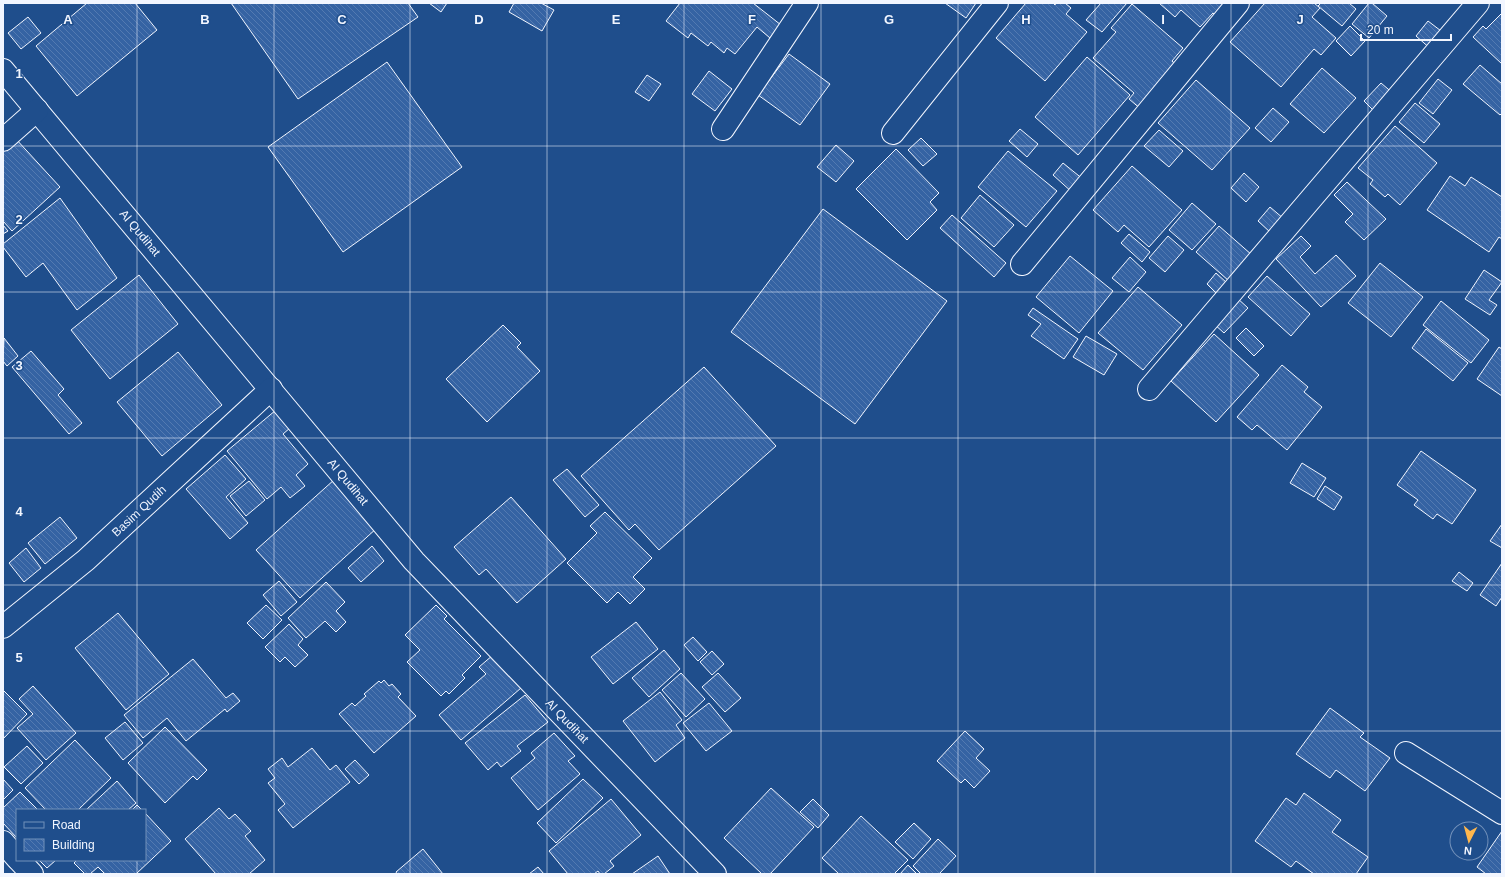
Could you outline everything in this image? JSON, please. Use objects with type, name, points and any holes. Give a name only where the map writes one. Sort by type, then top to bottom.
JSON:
[{"type":"street","points":[[723,129],[807,3]]},
{"type":"street","points":[[893,133],[998,3]]},
{"type":"street","points":[[1022,264],[1238,3]]},
{"type":"street","points":[[1149,389],[1478,3]]},
{"type":"street","name":"Al Qudihat","points":[[3,70],[414,561],[715,874]]},
{"type":"street","points":[[3,140],[37,110]]},
{"type":"street","name":"Basim Qudih","points":[[3,627],[86,560],[271,389]]},
{"type":"street","points":[[1406,753],[1502,813]]},
{"type":"street","points":[[3,842],[16,857]]},
{"type":"street","points":[[20,861],[32,874]]},
{"type":"building","points":[[87,3],[135,3],[157,30],[77,96],[36,46]]},
{"type":"building","points":[[231,3],[408,3],[418,17],[298,99]]},
{"type":"building","points":[[429,3],[447,3],[441,12]]},
{"type":"building","points":[[514,3],[541,3],[554,10],[542,31],[509,12]]},
{"type":"building","points":[[680,3],[753,3],[781,25],[770,38],[757,27],[735,54],[727,48],[724,53],[711,42],[708,46],[691,33],[688,38],[666,21]]},
{"type":"building","points":[[945,3],[976,3],[966,18]]},
{"type":"building","points":[[1026,3],[1053,3],[1055,5],[1056,3],[1065,3],[1071,8],[1066,14],[1087,32],[1045,81],[996,38]]},
{"type":"building","points":[[1101,3],[1127,3],[1102,32],[1086,20]]},
{"type":"building","points":[[1159,3],[1233,3],[1219,18],[1213,13],[1200,27],[1181,10],[1175,17]]},
{"type":"building","points":[[1265,3],[1314,3],[1320,8],[1312,17],[1336,38],[1321,55],[1314,49],[1281,87],[1230,42]]},
{"type":"building","points":[[1321,3],[1349,3],[1356,9],[1342,26],[1318,6]]},
{"type":"building","points":[[1369,3],[1372,3],[1387,16],[1369,38],[1352,24]]},
{"type":"building","points":[[1132,4],[1183,48],[1172,61],[1179,67],[1142,110],[1129,99],[1134,93],[1093,58],[1116,32],[1111,28]]},
{"type":"building","points":[[1502,13],[1502,64],[1473,37],[1483,26],[1486,29]]},
{"type":"building","points":[[28,17],[41,33],[21,49],[8,33]]},
{"type":"building","points":[[1428,21],[1445,34],[1432,50],[1416,36]]},
{"type":"building","points":[[1350,26],[1365,41],[1351,56],[1336,41]]},
{"type":"building","points":[[789,54],[830,84],[800,125],[758,95]]},
{"type":"building","points":[[1087,57],[1130,95],[1078,155],[1035,117]]},
{"type":"building","points":[[387,62],[462,167],[343,252],[268,147]]},
{"type":"building","points":[[1480,65],[1502,84],[1502,113],[1500,115],[1463,84]]},
{"type":"building","points":[[1322,68],[1356,98],[1324,133],[1290,104]]},
{"type":"building","points":[[709,71],[732,89],[715,111],[692,94]]},
{"type":"building","points":[[647,75],[661,84],[649,101],[635,92]]},
{"type":"building","points":[[1438,79],[1452,90],[1433,114],[1419,103]]},
{"type":"building","points":[[1196,80],[1250,128],[1212,170],[1158,123]]},
{"type":"building","points":[[1381,83],[1395,95],[1377,114],[1364,101]]},
{"type":"building","points":[[1415,103],[1440,124],[1424,143],[1399,122]]},
{"type":"building","points":[[1273,108],[1289,122],[1271,142],[1255,128]]},
{"type":"building","points":[[1395,126],[1437,163],[1400,205],[1388,194],[1385,197],[1370,184],[1373,180],[1358,168]]},
{"type":"building","points":[[1020,129],[1038,144],[1027,157],[1009,141]]},
{"type":"building","points":[[1159,130],[1183,151],[1169,167],[1144,146]]},
{"type":"building","points":[[15,138],[60,187],[12,231],[3,221],[3,149]]},
{"type":"building","points":[[921,138],[937,154],[923,166],[908,150]]},
{"type":"building","points":[[836,145],[854,161],[836,182],[817,167]]},
{"type":"building","points":[[896,149],[939,193],[930,202],[937,210],[907,240],[856,189]]},
{"type":"building","points":[[1008,151],[1057,191],[1026,227],[978,187]]},
{"type":"building","points":[[1063,163],[1084,180],[1073,193],[1053,175]]},
{"type":"building","points":[[1132,166],[1182,210],[1149,247],[1124,225],[1118,232],[1093,210]]},
{"type":"building","points":[[1244,173],[1259,187],[1246,202],[1231,188]]},
{"type":"building","points":[[1450,176],[1465,186],[1471,177],[1502,197],[1502,239],[1499,237],[1489,252],[1427,210]]},
{"type":"building","points":[[1347,182],[1386,219],[1364,240],[1345,222],[1353,214],[1334,195]]},
{"type":"building","points":[[980,195],[1014,225],[994,247],[961,218]]},
{"type":"building","points":[[60,198],[117,278],[77,310],[43,263],[26,277],[3,247],[3,244]]},
{"type":"building","points":[[1192,203],[1216,224],[1192,250],[1169,230]]},
{"type":"building","points":[[1270,207],[1284,219],[1271,233],[1258,221]]},
{"type":"building","points":[[823,209],[947,301],[855,424],[731,332]]},
{"type":"building","points":[[952,215],[1006,263],[994,277],[940,228]]},
{"type":"building","points":[[3,225],[8,231],[3,234]]},
{"type":"building","points":[[1219,226],[1252,255],[1229,281],[1196,252]]},
{"type":"building","points":[[1129,234],[1150,252],[1142,262],[1121,243]]},
{"type":"building","points":[[1168,236],[1184,250],[1165,272],[1149,258]]},
{"type":"building","points":[[1301,236],[1311,246],[1300,257],[1315,274],[1336,255],[1356,276],[1321,307],[1276,259]]},
{"type":"building","points":[[1070,256],[1113,291],[1079,333],[1036,297]]},
{"type":"building","points":[[1130,257],[1146,272],[1129,292],[1112,278]]},
{"type":"building","points":[[1380,263],[1423,297],[1391,337],[1348,303]]},
{"type":"building","points":[[1484,270],[1502,282],[1489,300],[1497,305],[1490,315],[1465,299]]},
{"type":"building","points":[[1216,273],[1227,283],[1217,294],[1207,284]]},
{"type":"building","points":[[139,275],[178,324],[110,379],[71,330]]},
{"type":"building","points":[[1267,276],[1310,314],[1291,336],[1248,297]]},
{"type":"building","points":[[1138,287],[1182,325],[1143,370],[1098,333]]},
{"type":"building","points":[[1236,297],[1248,308],[1224,333],[1213,323]]},
{"type":"building","points":[[1441,301],[1489,340],[1471,363],[1423,325]]},
{"type":"building","points":[[1033,308],[1078,339],[1064,359],[1031,336],[1041,324],[1028,315]]},
{"type":"building","points":[[503,325],[521,343],[517,347],[540,371],[487,422],[446,379]]},
{"type":"building","points":[[1246,328],[1264,346],[1254,356],[1236,338]]},
{"type":"building","points":[[1426,329],[1468,363],[1453,381],[1412,348]]},
{"type":"building","points":[[1214,334],[1259,375],[1216,422],[1171,381]]},
{"type":"building","points":[[1086,336],[1117,354],[1104,375],[1073,357]]},
{"type":"building","points":[[4,338],[18,356],[7,366],[3,361]]},
{"type":"building","points":[[1499,347],[1502,349],[1502,396],[1477,379]]},
{"type":"building","points":[[31,351],[64,389],[58,395],[82,423],[69,434],[12,367]]},
{"type":"building","points":[[178,352],[222,405],[162,456],[117,402]]},
{"type":"building","points":[[1282,365],[1308,387],[1304,392],[1322,407],[1287,450],[1257,425],[1252,430],[1237,417]]},
{"type":"building","points":[[704,367],[776,446],[659,550],[635,524],[629,530],[581,476]]},
{"type":"building","points":[[276,410],[290,428],[283,434],[308,464],[296,475],[305,486],[290,498],[281,487],[267,499],[227,451]]},
{"type":"building","points":[[1421,451],[1476,490],[1452,524],[1437,514],[1433,519],[1414,505],[1418,500],[1397,485]]},
{"type":"building","points":[[225,455],[246,479],[226,497],[248,523],[230,539],[186,489]]},
{"type":"building","points":[[1302,463],[1326,478],[1314,497],[1290,483]]},
{"type":"building","points":[[567,469],[599,505],[585,517],[553,480]]},
{"type":"building","points":[[335,479],[378,527],[300,598],[256,550]]},
{"type":"building","points":[[249,481],[265,500],[246,516],[230,496]]},
{"type":"building","points":[[1325,486],[1342,497],[1334,510],[1317,499]]},
{"type":"building","points":[[511,497],[566,559],[517,603],[486,569],[479,575],[454,547]]},
{"type":"building","points":[[605,512],[652,558],[633,577],[645,589],[630,604],[618,592],[607,603],[567,563],[597,533],[590,526]]},
{"type":"building","points":[[60,517],[77,538],[45,564],[28,543]]},
{"type":"building","points":[[1502,524],[1502,548],[1490,541]]},
{"type":"building","points":[[372,546],[384,561],[361,582],[348,568]]},
{"type":"building","points":[[26,548],[41,568],[24,582],[9,563]]},
{"type":"building","points":[[1502,563],[1502,597],[1496,606],[1480,595]]},
{"type":"building","points":[[1459,572],[1473,583],[1467,591],[1452,581]]},
{"type":"building","points":[[279,581],[297,602],[281,616],[263,595]]},
{"type":"building","points":[[326,582],[345,602],[336,611],[346,622],[336,632],[325,621],[306,638],[288,618]]},
{"type":"building","points":[[266,605],[282,620],[263,639],[247,623]]},
{"type":"building","points":[[436,605],[447,616],[444,619],[481,656],[462,675],[465,678],[449,694],[446,691],[441,696],[407,662],[420,650],[405,635]]},
{"type":"building","points":[[118,613],[169,674],[126,710],[75,648]]},
{"type":"building","points":[[636,622],[658,649],[613,684],[591,657]]},
{"type":"building","points":[[289,624],[303,639],[298,645],[308,655],[295,667],[285,657],[280,662],[265,647]]},
{"type":"building","points":[[693,637],[707,652],[698,661],[684,645]]},
{"type":"building","points":[[664,650],[680,669],[649,697],[632,678]]},
{"type":"building","points":[[712,651],[724,664],[712,675],[700,662]]},
{"type":"building","points":[[493,655],[521,688],[461,740],[439,715],[486,674],[479,667]]},
{"type":"building","points":[[193,659],[226,698],[233,693],[240,701],[227,712],[225,709],[186,741],[167,718],[143,738],[124,715]]},
{"type":"building","points":[[681,673],[705,699],[686,717],[662,690]]},
{"type":"building","points":[[718,673],[741,698],[725,712],[702,687]]},
{"type":"building","points":[[384,680],[389,686],[392,684],[401,694],[398,697],[416,716],[374,753],[339,714],[352,703],[355,706],[366,696],[364,694],[379,681],[381,683]]},
{"type":"building","points":[[33,686],[76,733],[46,760],[17,728],[33,714],[19,699]]},
{"type":"building","points":[[3,690],[27,714],[3,739]]},
{"type":"building","points":[[660,692],[682,720],[676,725],[685,738],[655,762],[623,721]]},
{"type":"building","points":[[525,695],[548,722],[517,746],[521,751],[501,767],[497,762],[488,770],[465,743]]},
{"type":"building","points":[[709,703],[732,731],[706,751],[683,723]]},
{"type":"building","points":[[1330,708],[1364,733],[1360,737],[1390,758],[1365,791],[1336,770],[1330,778],[1296,754]]},
{"type":"building","points":[[125,722],[143,743],[123,760],[105,738]]},
{"type":"building","points":[[165,727],[207,770],[197,780],[193,776],[165,803],[128,763]]},
{"type":"building","points":[[965,731],[984,749],[976,758],[990,771],[974,788],[965,779],[961,783],[937,761]]},
{"type":"building","points":[[554,733],[575,756],[568,761],[580,774],[538,810],[511,778],[535,758],[531,753]]},
{"type":"building","points":[[75,740],[111,778],[79,809],[45,809],[25,788]]},
{"type":"building","points":[[27,746],[43,763],[21,784],[4,767]]},
{"type":"building","points":[[312,748],[330,770],[336,765],[350,782],[293,828],[278,810],[285,804],[268,783],[275,778],[268,769],[282,758],[288,767]]},
{"type":"building","points":[[355,760],[369,775],[359,784],[345,769]]},
{"type":"building","points":[[3,779],[13,790],[3,800]]},
{"type":"building","points":[[583,779],[603,798],[556,843],[537,823]]},
{"type":"building","points":[[117,781],[136,803],[129,809],[87,809]]},
{"type":"building","points":[[771,788],[814,827],[770,874],[762,874],[724,838]]},
{"type":"building","points":[[20,792],[37,809],[16,809],[16,837],[3,823],[3,808]]},
{"type":"building","points":[[1304,793],[1341,820],[1332,832],[1368,857],[1356,874],[1314,874],[1296,861],[1291,867],[1255,841],[1286,798],[1296,805]]},
{"type":"building","points":[[611,799],[641,835],[610,861],[614,866],[604,874],[600,874],[598,871],[594,874],[568,874],[549,851]]},
{"type":"building","points":[[813,799],[829,815],[818,828],[800,812]]},
{"type":"building","points":[[137,805],[141,809],[133,809]]},
{"type":"building","points":[[219,808],[229,819],[235,814],[251,831],[245,836],[265,860],[249,874],[216,874],[185,839]]},
{"type":"building","points":[[146,814],[171,841],[136,874],[105,874],[98,867],[90,874],[85,874],[74,863],[76,861],[146,861]]},
{"type":"building","points":[[861,816],[908,860],[894,874],[839,874],[822,858]]},
{"type":"building","points":[[914,823],[931,839],[913,859],[895,842]]},
{"type":"building","points":[[1502,831],[1502,874],[1486,874],[1477,867],[1481,861],[1489,861],[1489,850]]},
{"type":"building","points":[[938,839],[956,856],[939,874],[921,874],[913,866]]},
{"type":"building","points":[[423,849],[443,874],[397,874],[396,872]]},
{"type":"building","points":[[658,856],[670,874],[632,874]]},
{"type":"building","points":[[40,861],[55,861],[47,868]]},
{"type":"building","points":[[908,865],[917,874],[900,874]]},
{"type":"building","points":[[538,867],[544,874],[529,874]]}]
